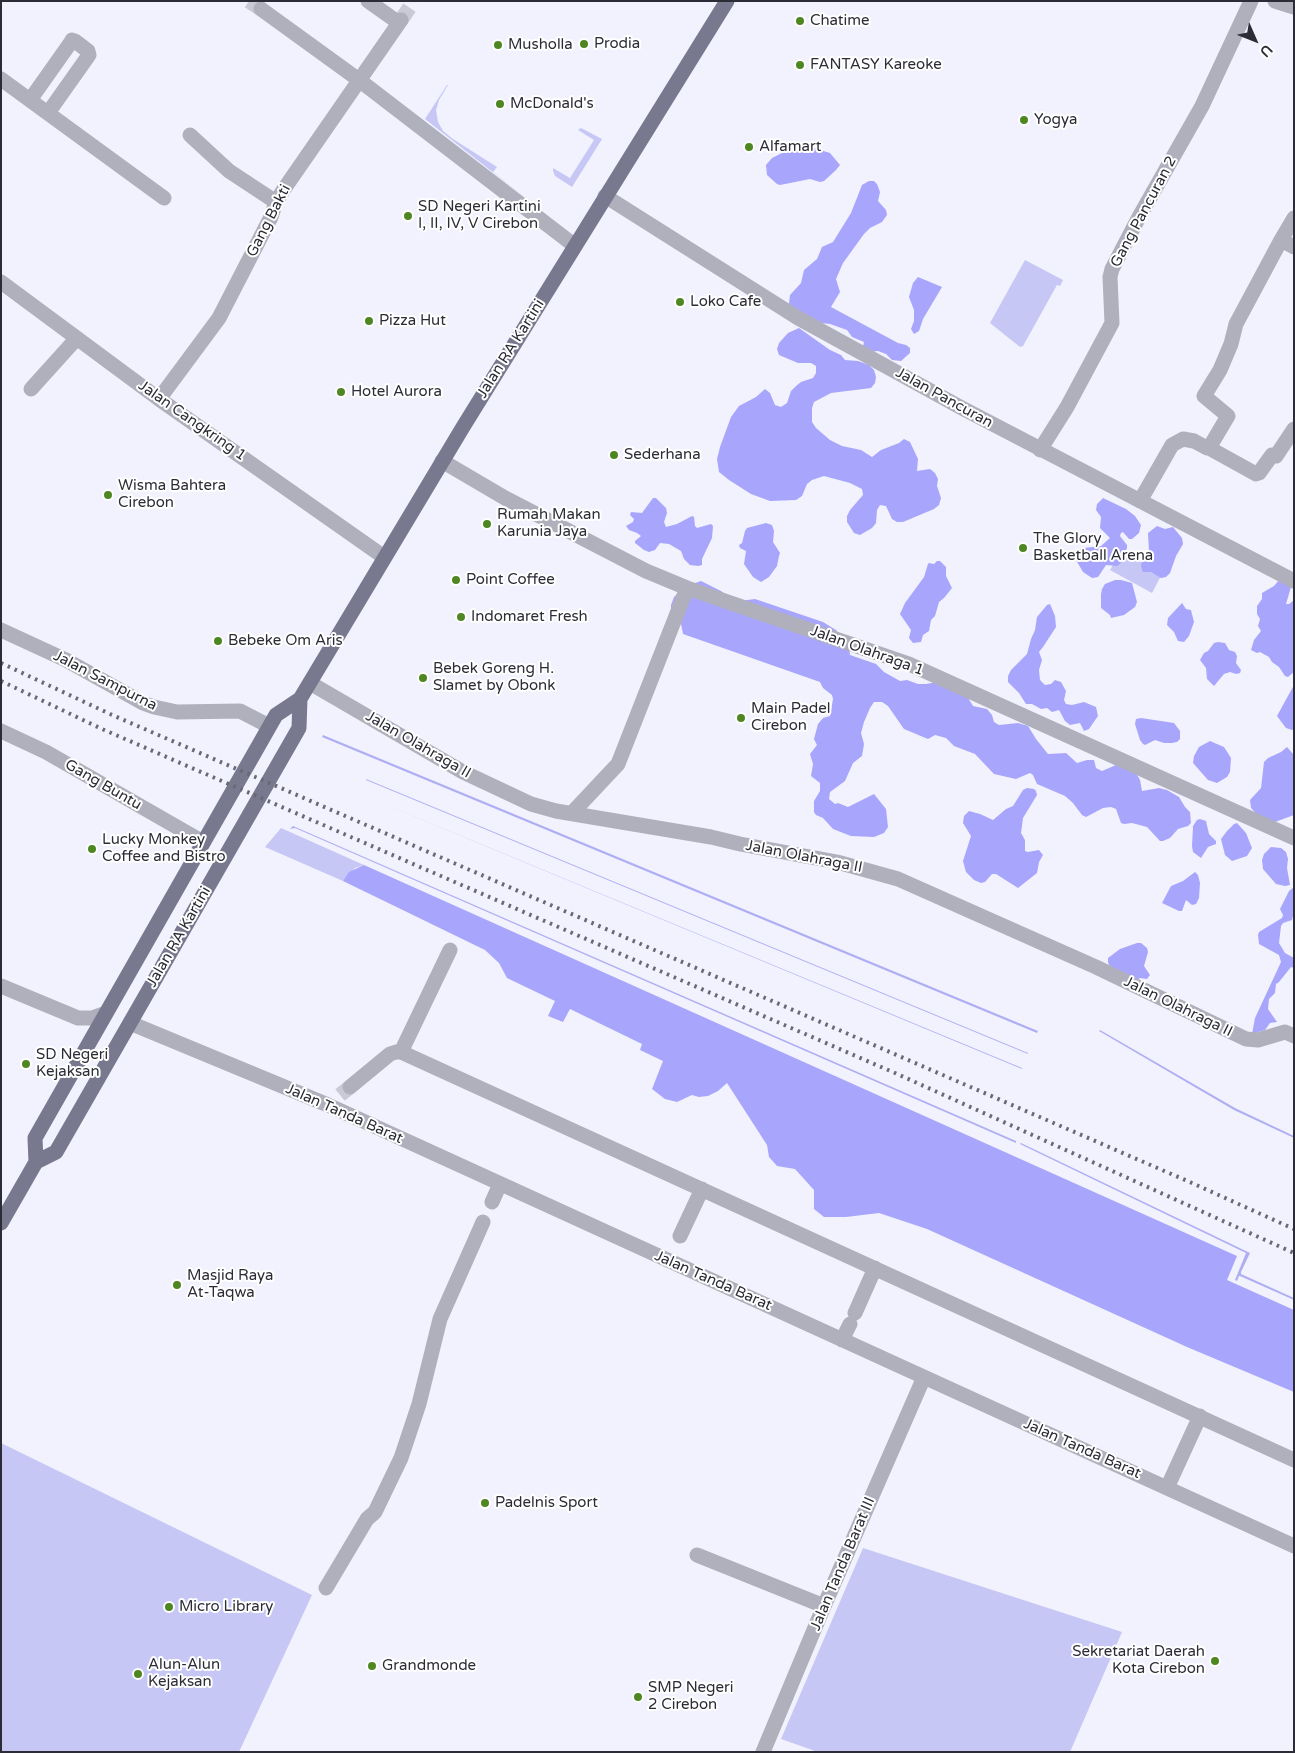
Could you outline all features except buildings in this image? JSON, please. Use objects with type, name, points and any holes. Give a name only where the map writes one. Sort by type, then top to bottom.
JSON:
[{"type":"main road","name":"Jalan RA Kartini","points":[[300,699],[300,728],[56,1152],[36,1162],[35,1138],[269,726],[276,715],[300,699],[442,461],[727,1]]},
{"type":"main road","points":[[106,1013],[130,1023]]},
{"type":"main road","points":[[1,1223],[36,1162]]},
{"type":"street","name":"Gang Bakti","points":[[159,398],[219,318],[271,217],[276,202],[400,22],[368,1]]},
{"type":"street","name":"Gang Pancuran 2","points":[[1040,450],[1112,323],[1110,277],[1112,270],[1202,106],[1251,1]]},
{"type":"street","points":[[1275,1],[1293,6]]},
{"type":"street","points":[[261,9],[359,80],[574,246]]},
{"type":"street","points":[[30,100],[70,42],[72,40],[75,41],[88,51],[89,55],[48,113]]},
{"type":"street","points":[[1,79],[164,198]]},
{"type":"street","points":[[190,135],[230,171],[276,202]]},
{"type":"street","name":"Jalan Pancuran","points":[[605,196],[798,318],[951,403],[1294,582]]},
{"type":"street","points":[[1209,448],[1228,416],[1204,396],[1220,370],[1231,344],[1236,324],[1287,243],[1294,218]]},
{"type":"street","name":"Jalan Cangkring 1","points":[[1,282],[159,398],[384,558]]},
{"type":"street","points":[[31,389],[77,338]]},
{"type":"street","points":[[1140,501],[1172,445],[1183,439],[1194,441],[1209,448],[1256,474],[1259,473],[1272,455],[1276,456],[1294,429]]},
{"type":"street","name":"Jalan Olahraga 1","points":[[442,461],[505,498],[646,571],[687,588],[909,664],[1294,838]]},
{"type":"street","points":[[572,813],[618,764],[687,588]]},
{"type":"street","name":"Jalan Sampurna","points":[[1,630],[66,660],[154,708],[177,712],[240,711],[269,726]]},
{"type":"street","name":"Jalan Olahraga II","points":[[310,682],[463,772],[531,804],[556,811],[711,837],[837,862],[898,879],[1096,967],[1246,1039],[1258,1040],[1285,1032],[1294,1036]]},
{"type":"street","name":"Gang Buntu","points":[[1,731],[46,752],[203,842]]},
{"type":"street","points":[[401,1052],[450,950]]},
{"type":"street","points":[[1,986],[78,1018],[92,1018],[106,1013]]},
{"type":"street","name":"Jalan Tanda Barat","points":[[130,1023],[328,1105],[1294,1546]]},
{"type":"street","points":[[328,1105],[390,1054],[401,1052],[1294,1460]]},
{"type":"street","points":[[492,1202],[500,1184]]},
{"type":"street","points":[[669,1261],[702,1189]]},
{"type":"street","points":[[326,1588],[367,1519],[374,1512],[401,1458],[419,1404],[440,1319],[483,1222]]},
{"type":"street","points":[[842,1340],[876,1268]]},
{"type":"street","name":"Jalan Tanda Barat III","points":[[763,1752],[824,1606],[924,1377]]},
{"type":"street","points":[[1167,1488],[1200,1416]]},
{"type":"street","points":[[697,1555],[824,1606]]},
{"type":"shaded area","points":[[447,85],[436,110],[438,122],[443,131],[497,167],[493,172],[532,203],[425,119]]},
{"type":"shaded area","points":[[581,128],[602,139],[572,187],[555,176],[553,168],[570,178],[594,140],[578,130]]},
{"type":"shaded area","points":[[792,148],[808,150],[814,148],[830,153],[840,165],[824,181],[820,182],[810,179],[777,184],[767,175],[766,165],[772,158]]},
{"type":"shaded area","points":[[869,181],[874,181],[877,184],[880,192],[878,201],[886,210],[887,215],[882,222],[870,228],[864,234],[843,263],[836,279],[840,292],[831,307],[910,348],[910,353],[901,361],[892,360],[886,354],[878,351],[869,352],[863,346],[864,342],[852,337],[847,330],[821,323],[791,307],[789,303],[790,295],[801,283],[804,270],[817,259],[822,247],[833,242],[851,213],[862,185]]},
{"type":"shaded area","points":[[1025,260],[1063,280],[1060,286],[1057,285],[1023,346],[1020,347],[990,323]]},
{"type":"shaded area","points":[[918,277],[942,287],[923,319],[919,331],[914,334],[911,329],[914,321],[914,310],[909,297],[913,283]]},
{"type":"shaded area","points":[[799,328],[830,350],[841,355],[845,360],[858,361],[869,365],[874,370],[876,377],[875,383],[871,388],[831,393],[814,402],[812,422],[816,428],[830,440],[842,446],[861,450],[872,457],[881,450],[904,439],[910,442],[918,459],[917,471],[930,469],[938,479],[937,486],[941,498],[939,505],[934,509],[903,522],[897,522],[892,519],[886,506],[880,505],[877,510],[876,523],[872,528],[860,535],[854,533],[847,522],[847,516],[863,495],[862,489],[850,483],[824,476],[807,484],[802,496],[796,500],[770,501],[751,494],[719,472],[717,459],[720,447],[731,417],[739,406],[756,397],[765,389],[770,393],[775,405],[781,407],[787,403],[791,391],[796,386],[813,378],[816,373],[816,366],[811,363],[798,363],[779,355],[777,349],[779,343],[788,333]]},
{"type":"shaded area","points":[[653,498],[656,498],[666,508],[667,513],[664,522],[666,527],[677,524],[692,516],[697,528],[711,524],[713,526],[712,538],[702,559],[702,565],[690,565],[684,559],[681,551],[669,544],[660,543],[655,550],[649,552],[635,543],[641,536],[629,530],[626,526],[633,522],[634,519],[630,515],[631,512],[642,513]]},
{"type":"shaded area","points":[[1103,498],[1126,509],[1135,516],[1141,525],[1139,533],[1132,539],[1129,539],[1123,532],[1121,533],[1120,536],[1127,545],[1127,548],[1120,564],[1117,566],[1106,565],[1098,577],[1092,578],[1083,572],[1073,555],[1076,551],[1084,548],[1101,546],[1110,538],[1100,528],[1101,517],[1096,510],[1097,504]]},
{"type":"shaded area","points":[[766,523],[772,525],[774,531],[773,542],[780,553],[777,566],[769,577],[761,582],[753,577],[744,564],[746,551],[740,548],[739,545],[742,543],[747,528]]},
{"type":"shaded area","points":[[1157,526],[1165,529],[1173,527],[1182,538],[1183,544],[1170,573],[1166,577],[1161,578],[1151,572],[1143,572],[1141,566],[1142,561],[1149,552],[1148,533]]},
{"type":"shaded area","points":[[1121,551],[1162,574],[1152,593],[1110,570]]},
{"type":"shaded area","points":[[940,561],[946,567],[946,576],[952,588],[939,602],[935,616],[931,620],[929,631],[923,635],[921,642],[913,643],[909,638],[911,630],[900,614],[905,603],[924,577],[928,564],[934,564]]},
{"type":"shaded area","points":[[1115,580],[1132,583],[1137,602],[1135,607],[1124,615],[1111,618],[1101,608],[1101,594],[1105,584]]},
{"type":"shaded area","points":[[1279,580],[1291,587],[1286,604],[1294,600],[1294,672],[1288,677],[1269,657],[1251,650],[1254,640],[1261,631],[1258,626],[1260,619],[1257,614],[1257,606],[1262,599],[1262,593],[1274,586]]},
{"type":"shaded area","points":[[701,581],[740,601],[755,599],[823,622],[836,630],[849,648],[850,655],[876,664],[884,672],[900,681],[907,680],[918,684],[937,682],[967,696],[973,706],[987,709],[992,715],[994,722],[999,725],[1018,723],[1028,726],[1048,754],[1066,753],[1077,763],[1094,760],[1096,768],[1102,771],[1116,765],[1136,773],[1140,780],[1142,791],[1159,788],[1179,797],[1190,812],[1191,823],[1178,829],[1170,838],[1160,841],[1147,827],[1132,823],[1121,823],[1116,809],[1111,807],[1103,808],[1086,817],[1065,796],[1037,784],[1030,773],[1016,779],[994,774],[975,754],[954,746],[946,738],[935,735],[928,739],[904,729],[888,706],[882,702],[874,702],[861,733],[864,744],[862,756],[853,763],[845,781],[830,792],[829,799],[835,804],[838,803],[848,807],[874,794],[886,809],[888,827],[884,833],[874,837],[851,836],[833,829],[823,818],[814,812],[814,801],[820,791],[820,783],[811,776],[813,764],[810,754],[817,745],[814,739],[818,724],[823,718],[830,716],[832,695],[823,688],[820,682],[683,634],[681,624],[671,605],[674,597],[684,587]]},
{"type":"shaded area","points":[[1182,603],[1186,609],[1191,610],[1194,622],[1189,636],[1184,642],[1178,641],[1174,632],[1167,625],[1168,618]]},
{"type":"shaded area","points":[[1050,604],[1055,616],[1056,627],[1039,652],[1042,660],[1039,670],[1040,680],[1045,685],[1051,684],[1055,680],[1061,682],[1066,691],[1064,700],[1066,704],[1072,705],[1084,702],[1096,707],[1098,716],[1089,729],[1084,731],[1080,723],[1070,725],[1065,721],[1059,710],[1052,712],[1047,708],[1041,709],[1032,704],[1026,704],[1019,693],[1008,682],[1011,670],[1027,654],[1037,617]]},
{"type":"shaded area","points":[[1214,643],[1225,643],[1229,650],[1235,652],[1237,656],[1236,663],[1241,670],[1240,673],[1236,674],[1230,672],[1224,674],[1214,686],[1207,679],[1206,668],[1200,660]]},
{"type":"shaded area","points":[[1294,685],[1294,729],[1292,730],[1286,728],[1277,716]]},
{"type":"shaded area","points":[[1141,718],[1174,723],[1180,731],[1180,739],[1172,743],[1155,740],[1145,745],[1143,744],[1135,724],[1136,719]]},
{"type":"shaded area","points":[[323,735],[1038,1031],[1037,1033],[322,737]]},
{"type":"shaded area","points":[[1210,741],[1224,747],[1231,758],[1230,772],[1227,777],[1217,783],[1208,780],[1193,763],[1194,756],[1199,747]]},
{"type":"shaded area","points":[[1287,747],[1294,755],[1294,815],[1275,822],[1259,817],[1251,808],[1250,800],[1261,788],[1264,762]]},
{"type":"shaded area","points":[[366,780],[1028,1053],[1028,1054]]},
{"type":"shaded area","points":[[1027,788],[1034,789],[1037,795],[1023,818],[1021,833],[1025,840],[1025,851],[1039,850],[1043,855],[1039,862],[1037,873],[1018,888],[996,874],[992,874],[985,882],[981,883],[974,880],[966,872],[963,861],[971,836],[963,823],[964,816],[969,811],[993,820],[1006,809],[1013,806],[1023,790]]},
{"type":"shaded area","points":[[360,794],[1022,1068],[1022,1069]]},
{"type":"shaded area","points":[[1200,819],[1206,821],[1209,834],[1216,841],[1216,844],[1208,847],[1201,858],[1193,852],[1192,846],[1193,826]]},
{"type":"shaded area","points":[[1237,823],[1246,833],[1252,848],[1247,856],[1232,861],[1225,855],[1221,839]]},
{"type":"shaded area","points":[[293,826],[1016,1141],[1016,1143],[295,828],[290,829]]},
{"type":"shaded area","points":[[281,828],[364,865],[355,868],[343,881],[265,847]]},
{"type":"shaded area","points":[[1271,847],[1281,848],[1286,852],[1290,885],[1276,884],[1263,869],[1262,860],[1264,854]]},
{"type":"shaded area","points":[[364,865],[1237,1256],[1227,1280],[1294,1310],[1294,1392],[1187,1347],[927,1229],[879,1213],[846,1217],[824,1217],[814,1209],[814,1190],[795,1169],[777,1166],[769,1157],[767,1145],[727,1083],[718,1091],[708,1096],[699,1097],[692,1095],[677,1102],[665,1099],[652,1089],[663,1061],[640,1050],[642,1044],[570,1009],[563,1022],[548,1016],[555,1001],[507,978],[499,963],[485,950],[343,881],[349,872]]},
{"type":"shaded area","points":[[1195,872],[1200,883],[1199,898],[1196,904],[1192,905],[1186,900],[1182,911],[1179,911],[1162,903],[1171,886],[1183,881]]},
{"type":"shaded area","points":[[1294,887],[1294,912],[1292,920],[1283,923],[1281,926],[1279,943],[1285,953],[1294,958],[1294,968],[1291,967],[1276,984],[1275,993],[1269,999],[1268,1009],[1277,1022],[1270,1023],[1265,1030],[1252,1034],[1255,1018],[1281,962],[1279,955],[1259,944],[1258,935],[1259,932],[1282,918],[1283,915],[1280,909],[1289,891]]},
{"type":"shaded area","points":[[1141,943],[1147,948],[1148,952],[1144,966],[1150,975],[1147,979],[1140,978],[1134,982],[1109,965],[1108,958],[1120,949]]},
{"type":"shaded area","points":[[1100,1030],[1235,1108],[1294,1136],[1294,1138],[1234,1110]]},
{"type":"shaded area","points":[[1021,1143],[1250,1253],[1241,1274],[1294,1298],[1294,1300],[1240,1276],[1237,1281],[1235,1280],[1246,1253]]},
{"type":"shaded area","name":"Alun-Alun Kejaksan","points":[[1,1443],[312,1595],[239,1752],[1,1752]]},
{"type":"shaded area","points":[[863,1548],[1122,1632],[1070,1752],[818,1752],[781,1739]]},
{"type":"tunnel","points":[[249,1],[261,9]]},
{"type":"tunnel","points":[[401,20],[414,1]]},
{"type":"tunnel","points":[[340,1095],[350,1087]]},
{"type":"railway","points":[[1,663],[110,714],[1294,1229]]},
{"type":"railway","points":[[1,681],[102,729],[895,1073],[1294,1253]]},
{"type":"place","name":"Chatime","points":[[800,21]]},
{"type":"place","name":"Prodia","points":[[584,44]]},
{"type":"place","name":"Musholla","points":[[498,45]]},
{"type":"place","name":"FANTASY Kareoke","points":[[800,65]]},
{"type":"place","name":"McDonald's","points":[[500,104]]},
{"type":"place","name":"Yogya","points":[[1024,120]]},
{"type":"place","name":"Alfamart","points":[[749,147]]},
{"type":"place","name":"SD Negeri Kartini I, II, IV, V Cirebon","points":[[408,216]]},
{"type":"place","name":"Loko Cafe","points":[[680,302]]},
{"type":"place","name":"Pizza Hut","points":[[369,321]]},
{"type":"place","name":"Hotel Aurora","points":[[341,392]]},
{"type":"place","name":"Sederhana","points":[[614,455]]},
{"type":"place","name":"Wisma Bahtera Cirebon","points":[[108,495]]},
{"type":"place","name":"Rumah Makan Karunia Jaya","points":[[487,524]]},
{"type":"place","name":"The Glory Basketball Arena","points":[[1023,548]]},
{"type":"place","name":"Point Coffee","points":[[456,580]]},
{"type":"place","name":"Indomaret Fresh","points":[[461,617]]},
{"type":"place","name":"Bebeke Om Aris","points":[[218,641]]},
{"type":"place","name":"Bebek Goreng H. Slamet by Obonk","points":[[423,678]]},
{"type":"place","name":"Main Padel Cirebon","points":[[741,718]]},
{"type":"place","name":"Lucky Monkey Coffee and Bistro","points":[[92,849]]},
{"type":"place","name":"SD Negeri Kejaksan","points":[[26,1064]]},
{"type":"place","name":"Masjid Raya At-Taqwa","points":[[177,1285]]},
{"type":"place","name":"Padelnis Sport","points":[[485,1503]]},
{"type":"place","name":"Micro Library","points":[[169,1607]]},
{"type":"place","name":"Sekretariat Daerah Kota Cirebon","points":[[1215,1661]]},
{"type":"place","name":"Grandmonde","points":[[372,1666]]},
{"type":"place","name":"Alun-Alun Kejaksan","points":[[138,1674]]},
{"type":"place","name":"SMP Negeri 2 Cirebon","points":[[638,1697]]}]
